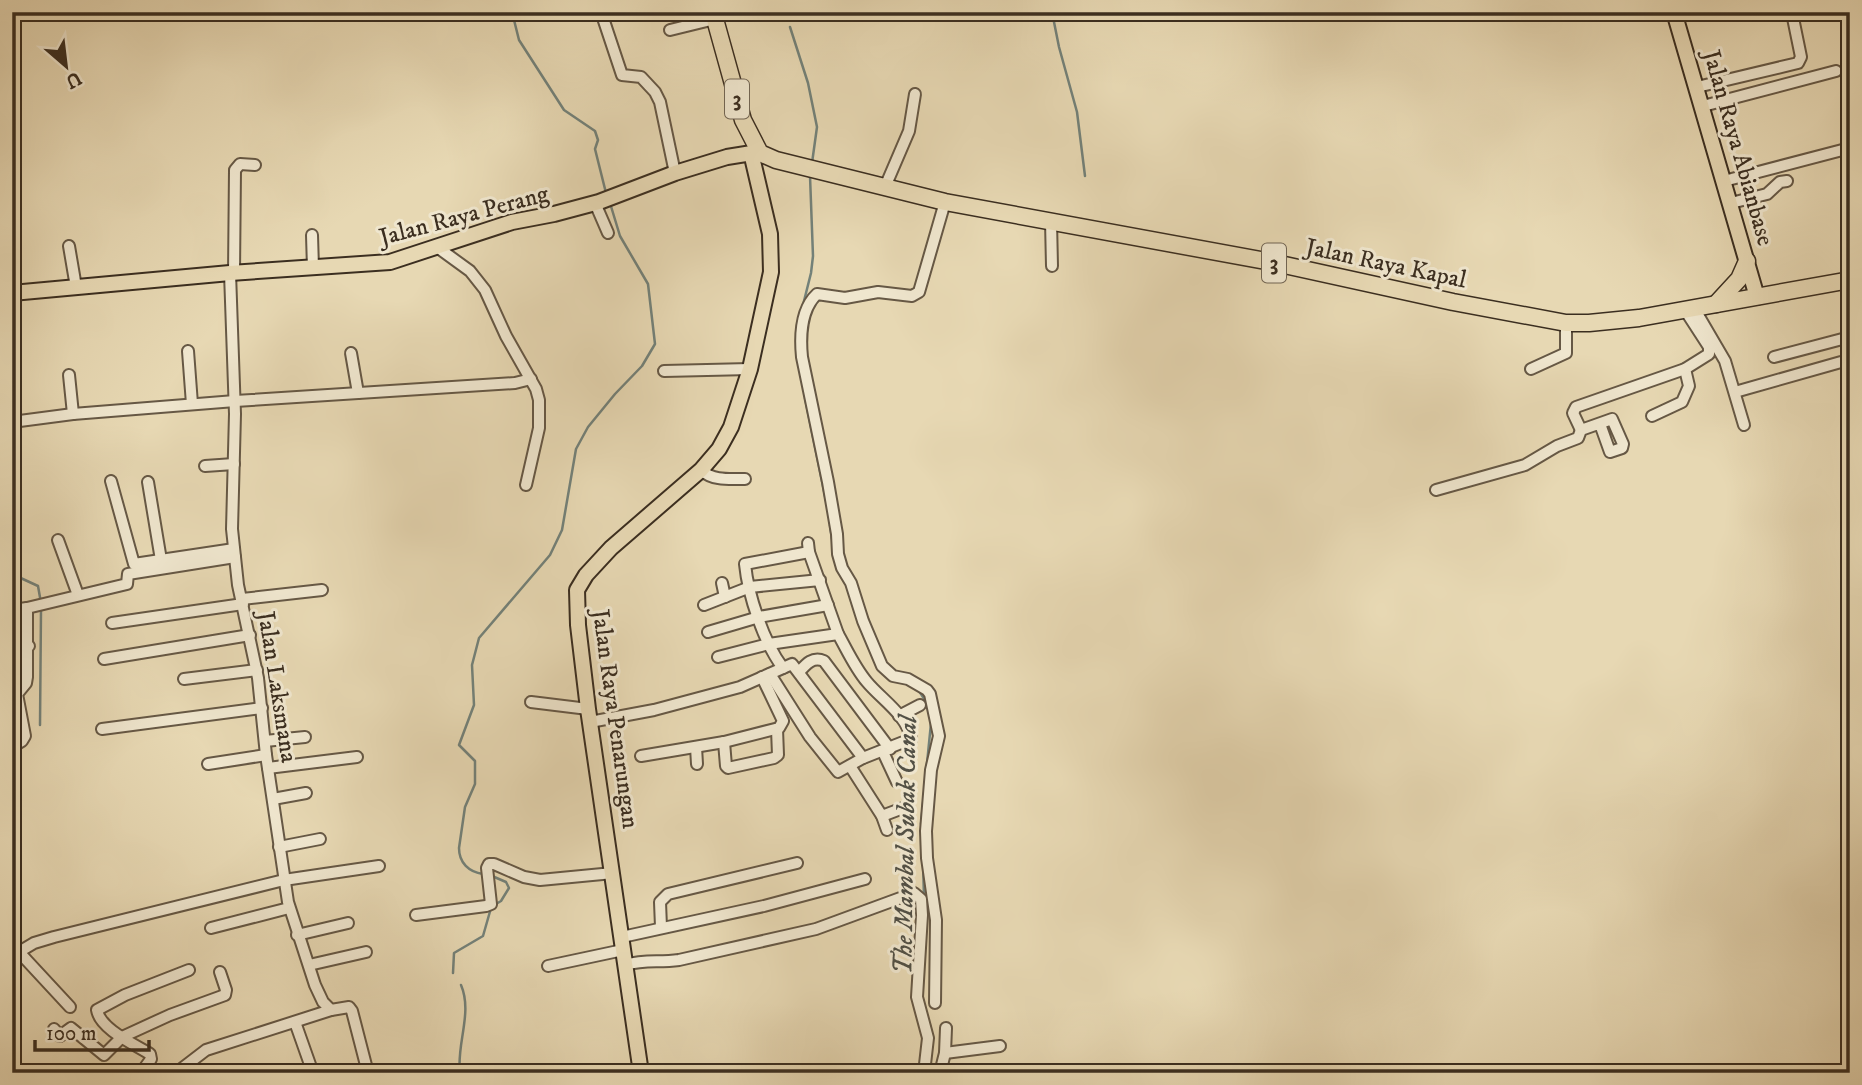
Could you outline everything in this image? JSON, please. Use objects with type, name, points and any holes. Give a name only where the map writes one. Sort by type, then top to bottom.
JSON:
[{"type":"highway","name":"3","points":[[714,16],[754,150]]},
{"type":"highway","name":"Jalan Raya Kapal","points":[[754,150],[764,156],[945,202],[1271,262],[1453,302],[1566,323],[1611,321],[1850,280]]},
{"type":"highway","points":[[1716,304],[1733,286],[1747,261]]},
{"type":"main road","name":"Jalan Raya Abianbase","points":[[1674,12],[1757,297]]},
{"type":"main road","name":"Jalan Raya Perang","points":[[12,293],[390,262],[512,222],[597,203],[675,173],[754,150]]},
{"type":"main road","name":"Jalan Raya Penarungan","points":[[641,1073],[589,715],[576,598],[579,584],[611,548],[701,470],[726,438],[750,369],[770,283],[772,251],[754,150]]},
{"type":"street","points":[[601,12],[622,75],[641,77],[660,102],[675,173]]},
{"type":"street","points":[[1697,87],[1798,63],[1801,57],[1793,18],[1803,12]]},
{"type":"street","points":[[670,30],[714,16]]},
{"type":"street","points":[[1703,106],[1836,71]]},
{"type":"street","points":[[885,187],[909,131],[915,94]]},
{"type":"street","points":[[1724,181],[1850,148]]},
{"type":"street","name":"Jalan Laksmana","points":[[255,165],[242,164],[235,170],[232,273],[232,529],[242,601],[257,670],[266,755],[289,908],[321,999],[331,1010]]},
{"type":"street","points":[[1731,203],[1767,194],[1780,182],[1787,181]]},
{"type":"street","points":[[935,1003],[936,920],[926,831],[931,770],[939,736],[930,694],[908,679],[893,676],[882,666],[851,583],[842,568],[800,339],[808,307],[817,294],[845,298],[878,292],[916,295],[945,202]]},
{"type":"street","points":[[597,203],[608,233]]},
{"type":"street","points":[[1051,221],[1052,266]]},
{"type":"street","points":[[312,235],[313,268]]},
{"type":"street","points":[[69,246],[76,287]]},
{"type":"street","points":[[437,247],[470,271],[485,290],[539,400],[539,428],[526,485]]},
{"type":"street","points":[[1436,490],[1532,463],[1557,446],[1578,438],[1581,430],[1573,413],[1576,407],[1685,369],[1709,354],[1710,351],[1689,309]]},
{"type":"street","points":[[1689,309],[1725,361],[1744,425]]},
{"type":"street","points":[[1531,369],[1566,354],[1566,323]]},
{"type":"street","points":[[1774,357],[1850,337]]},
{"type":"street","points":[[188,351],[192,404]]},
{"type":"street","points":[[351,353],[358,393]]},
{"type":"street","points":[[1735,392],[1841,362]]},
{"type":"street","points":[[664,371],[750,369]]},
{"type":"street","points":[[1652,416],[1682,402],[1687,395],[1689,386],[1685,369]]},
{"type":"street","points":[[69,375],[73,414]]},
{"type":"street","points":[[12,422],[192,404],[515,383],[531,379]]},
{"type":"street","points":[[1581,430],[1600,424]]},
{"type":"street","points":[[205,466],[234,464]]},
{"type":"street","points":[[701,470],[719,478],[745,479]]},
{"type":"street","points":[[111,481],[134,564],[235,553]]},
{"type":"street","points":[[148,482],[161,560]]},
{"type":"street","points":[[58,540],[78,595]]},
{"type":"street","points":[[766,676],[835,771],[842,772],[863,758],[911,739],[899,716],[865,681],[838,634],[808,547],[747,563],[745,566],[769,644],[783,668]]},
{"type":"street","points":[[12,610],[127,584],[128,574],[235,553]]},
{"type":"street","points":[[704,605],[750,587],[820,580]]},
{"type":"street","points":[[722,583],[725,597]]},
{"type":"street","points":[[112,623],[322,590]]},
{"type":"street","points":[[708,632],[759,617],[828,606]]},
{"type":"street","points":[[12,747],[25,736],[17,694],[27,681],[27,608]]},
{"type":"street","points":[[718,657],[769,644],[838,634]]},
{"type":"street","points":[[104,659],[250,635]]},
{"type":"street","points":[[12,644],[29,646]]},
{"type":"street","points":[[799,672],[813,659],[824,661],[886,750],[897,782]]},
{"type":"street","points":[[531,702],[589,715],[618,716],[654,710],[731,689],[793,665],[863,758]]},
{"type":"street","points":[[184,679],[257,670]]},
{"type":"street","points":[[641,756],[724,742],[782,726],[783,721],[766,676]]},
{"type":"street","points":[[899,716],[920,705]]},
{"type":"street","points":[[102,729],[262,708]]},
{"type":"street","points":[[724,742],[728,768],[774,758],[778,755],[777,729]]},
{"type":"street","points":[[265,741],[305,737]]},
{"type":"street","points":[[696,747],[696,764]]},
{"type":"street","points":[[208,764],[266,755]]},
{"type":"street","points":[[268,768],[357,757]]},
{"type":"street","points":[[850,766],[882,816],[887,830]]},
{"type":"street","points":[[273,799],[306,793]]},
{"type":"street","points":[[882,816],[903,808]]},
{"type":"street","points":[[279,847],[320,839]]},
{"type":"street","points":[[661,927],[660,902],[668,894],[797,863]]},
{"type":"street","points":[[416,915],[491,904],[487,868],[489,864],[540,880],[613,873]]},
{"type":"street","points":[[71,1007],[16,953],[34,943],[54,937],[284,880],[379,866]]},
{"type":"street","points":[[548,966],[623,951],[661,927],[764,906],[865,879]]},
{"type":"street","points":[[623,951],[646,960],[678,960],[785,938],[849,918],[912,893],[919,897],[921,903],[917,997],[928,1038],[924,1073]]},
{"type":"street","points":[[211,928],[289,908]]},
{"type":"street","points":[[297,934],[348,923]]},
{"type":"street","points":[[920,943],[935,944]]},
{"type":"street","points":[[309,965],[366,952]]},
{"type":"street","points":[[141,1073],[151,1056],[122,1037],[99,1017],[99,1008],[189,970]]},
{"type":"street","points":[[54,1029],[61,1036],[71,1028],[101,1054],[109,1052],[122,1037],[170,1015],[223,996],[226,990],[220,972]]},
{"type":"street","points":[[176,1073],[206,1050],[331,1010],[349,1007],[368,1073]]},
{"type":"street","points":[[295,1022],[313,1073]]},
{"type":"street","points":[[940,1073],[945,1052],[946,1028]]},
{"type":"street","points":[[945,1052],[1000,1046]]},
{"type":"waterway","points":[[512,12],[519,40],[564,110],[595,131],[598,140],[595,149],[606,193]]},
{"type":"waterway","points":[[1052,12],[1077,112],[1085,176]]},
{"type":"waterway","name":"The Mambal Subak Canal","points":[[790,27],[808,83],[817,127],[812,163]]},
{"type":"waterway","name":"The Mambal Subak Canal","points":[[798,325],[813,256],[810,176]]},
{"type":"waterway","points":[[483,874],[466,866],[459,848],[465,807],[475,784],[475,761],[459,745],[474,705],[472,665],[479,638],[550,555],[562,530],[576,449],[588,427],[642,366],[655,344],[648,284],[620,236],[610,203]]},
{"type":"waterway","name":"The Mambal Subak Canal","points":[[805,398],[826,501]]},
{"type":"waterway","name":"The Mambal Subak Canal","points":[[830,525],[832,539]]},
{"type":"waterway","points":[[12,574],[38,586],[41,603]]},
{"type":"waterway","points":[[40,725],[41,609]]},
{"type":"waterway","name":"The Mambal Subak Canal","points":[[919,691],[927,703]]},
{"type":"waterway","name":"The Mambal Subak Canal","points":[[921,824],[931,723]]},
{"type":"waterway","name":"The Mambal Subak Canal","points":[[923,862],[924,898]]},
{"type":"waterway","points":[[492,876],[506,882],[509,888],[496,904]]},
{"type":"waterway","points":[[453,973],[454,953],[483,936],[491,908]]},
{"type":"waterway","points":[[460,1073],[465,1018],[461,985]]},
{"type":"waterway","name":"The Mambal Subak Canal","points":[[930,1025],[933,1038]]}]
